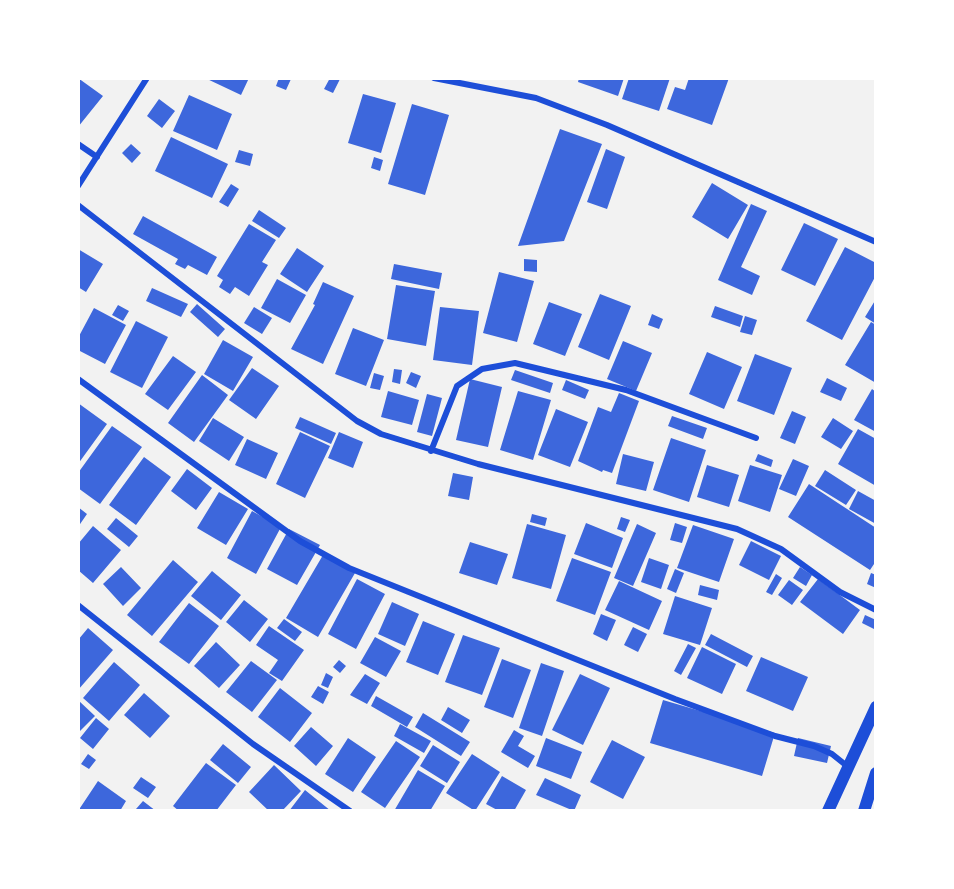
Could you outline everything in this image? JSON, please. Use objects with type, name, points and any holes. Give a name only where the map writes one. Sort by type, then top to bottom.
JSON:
[{"type":"main road","points":[[828,811],[876,707]]},
{"type":"main road","points":[[864,811],[876,773]]},
{"type":"street","points":[[78,186],[147,78]]},
{"type":"street","points":[[434,78],[536,98],[607,125],[876,242]]},
{"type":"street","points":[[78,144],[97,157]]},
{"type":"street","points":[[78,205],[357,421],[381,434],[432,451],[737,529],[781,549],[840,592],[876,610]]},
{"type":"street","points":[[432,451],[457,386],[482,369],[515,363],[626,390],[756,438]]},
{"type":"street","points":[[78,380],[300,541],[349,568],[675,699],[775,736],[814,746],[832,754],[847,766]]},
{"type":"street","points":[[78,604],[254,744],[350,811]]},
{"type":"building","points":[[78,78],[103,96],[78,127]]},
{"type":"building","points":[[205,78],[249,78],[241,95]]},
{"type":"building","points":[[279,78],[291,79],[286,90],[276,86]]},
{"type":"building","points":[[330,78],[340,79],[333,93],[324,89]]},
{"type":"building","points":[[579,78],[624,78],[618,96],[578,82]]},
{"type":"building","points":[[629,78],[670,78],[659,111],[622,99]]},
{"type":"building","points":[[689,78],[729,78],[712,125],[667,109],[675,87],[685,90]]},
{"type":"building","points":[[363,94],[396,103],[381,153],[348,143]]},
{"type":"building","points":[[189,95],[232,114],[217,150],[173,131]]},
{"type":"building","points":[[159,99],[175,111],[162,128],[147,116]]},
{"type":"building","points":[[412,104],[449,115],[425,195],[388,184]]},
{"type":"building","points":[[560,129],[602,144],[564,241],[518,246]]},
{"type":"building","points":[[171,137],[228,164],[212,198],[155,171]]},
{"type":"building","points":[[131,144],[141,153],[132,163],[122,153]]},
{"type":"building","points":[[606,149],[625,157],[607,209],[587,202]]},
{"type":"building","points":[[239,150],[253,154],[250,166],[235,162]]},
{"type":"building","points":[[374,157],[383,160],[380,171],[371,168]]},
{"type":"building","points":[[712,183],[748,205],[728,239],[692,217]]},
{"type":"building","points":[[231,184],[239,189],[228,207],[219,202]]},
{"type":"building","points":[[751,204],[767,211],[741,267],[760,276],[752,295],[718,280]]},
{"type":"building","points":[[259,210],[286,228],[279,238],[252,221]]},
{"type":"building","points":[[143,216],[217,257],[207,275],[188,265],[185,269],[175,264],[178,259],[133,234]]},
{"type":"building","points":[[804,223],[838,239],[815,286],[781,270]]},
{"type":"building","points":[[249,224],[276,240],[262,262],[268,265],[249,296],[235,287],[230,294],[219,287],[223,280],[217,276]]},
{"type":"building","points":[[845,247],[876,263],[876,275],[842,340],[806,321]]},
{"type":"building","points":[[297,248],[324,266],[307,292],[280,274]]},
{"type":"building","points":[[78,249],[103,264],[86,292],[78,287]]},
{"type":"building","points":[[524,259],[537,260],[537,272],[524,271]]},
{"type":"building","points":[[394,264],[442,273],[439,289],[391,279]]},
{"type":"building","points":[[499,272],[534,281],[517,342],[483,333]]},
{"type":"building","points":[[277,279],[306,295],[290,323],[261,308]]},
{"type":"building","points":[[323,282],[354,296],[323,364],[291,349],[315,305],[313,304]]},
{"type":"building","points":[[396,285],[435,291],[426,346],[387,339]]},
{"type":"building","points":[[152,288],[188,304],[181,317],[146,301]]},
{"type":"building","points":[[600,294],[631,306],[609,360],[578,347]]},
{"type":"building","points":[[876,299],[876,324],[865,317]]},
{"type":"building","points":[[549,302],[582,314],[565,356],[533,344]]},
{"type":"building","points":[[197,304],[225,329],[218,337],[190,312]]},
{"type":"building","points":[[118,305],[129,311],[123,321],[112,315]]},
{"type":"building","points":[[715,306],[743,316],[740,327],[711,317]]},
{"type":"building","points":[[254,307],[272,318],[262,334],[244,323]]},
{"type":"building","points":[[440,307],[479,311],[472,365],[433,360]]},
{"type":"building","points":[[94,308],[126,325],[105,364],[78,350],[78,338]]},
{"type":"building","points":[[652,314],[663,319],[659,329],[648,325]]},
{"type":"building","points":[[745,316],[757,320],[752,335],[740,332]]},
{"type":"building","points":[[136,321],[168,337],[142,388],[110,372]]},
{"type":"building","points":[[871,322],[876,325],[876,383],[845,365]]},
{"type":"building","points":[[353,328],[384,340],[366,386],[335,374]]},
{"type":"building","points":[[223,340],[253,357],[233,391],[204,374]]},
{"type":"building","points":[[623,341],[652,353],[636,391],[607,379]]},
{"type":"building","points":[[707,352],[742,367],[724,409],[689,394]]},
{"type":"building","points":[[755,354],[792,368],[774,415],[737,401]]},
{"type":"building","points":[[173,356],[196,372],[168,410],[145,394]]},
{"type":"building","points":[[252,368],[279,386],[256,419],[229,400]]},
{"type":"building","points":[[394,369],[402,370],[400,384],[392,382]]},
{"type":"building","points":[[515,370],[553,383],[550,393],[511,380]]},
{"type":"building","points":[[411,372],[421,376],[416,388],[406,383]]},
{"type":"building","points":[[374,373],[384,376],[380,390],[370,388]]},
{"type":"building","points":[[202,375],[228,395],[194,442],[168,423]]},
{"type":"building","points":[[827,378],[847,388],[841,401],[820,392]]},
{"type":"building","points":[[470,379],[502,387],[488,447],[456,440]]},
{"type":"building","points":[[566,380],[589,390],[585,399],[562,390]]},
{"type":"building","points":[[872,389],[876,392],[876,432],[854,420]]},
{"type":"building","points":[[388,391],[419,400],[412,425],[381,417]]},
{"type":"building","points":[[518,391],[551,400],[533,460],[500,450]]},
{"type":"building","points":[[619,393],[639,401],[612,473],[603,470],[602,472],[578,461],[598,407],[611,412]]},
{"type":"building","points":[[427,394],[442,398],[432,436],[417,432]]},
{"type":"building","points":[[78,403],[107,424],[78,464]]},
{"type":"building","points":[[556,409],[588,422],[570,467],[538,455]]},
{"type":"building","points":[[792,411],[806,417],[795,444],[780,438]]},
{"type":"building","points":[[672,416],[707,428],[703,439],[668,426]]},
{"type":"building","points":[[300,417],[336,433],[331,444],[295,428]]},
{"type":"building","points":[[213,418],[244,437],[229,461],[199,441]]},
{"type":"building","points":[[833,418],[853,431],[841,449],[821,437]]},
{"type":"building","points":[[112,426],[142,447],[100,504],[78,488],[78,473]]},
{"type":"building","points":[[858,429],[876,439],[876,486],[838,464]]},
{"type":"building","points":[[300,432],[330,446],[305,498],[276,484]]},
{"type":"building","points":[[339,432],[363,442],[353,468],[328,458]]},
{"type":"building","points":[[671,438],[706,450],[689,502],[653,490]]},
{"type":"building","points":[[247,439],[278,453],[266,479],[235,465]]},
{"type":"building","points":[[623,454],[654,462],[646,491],[616,484]]},
{"type":"building","points":[[758,454],[773,460],[771,467],[755,461]]},
{"type":"building","points":[[144,457],[171,477],[136,525],[109,505]]},
{"type":"building","points":[[793,459],[809,466],[796,496],[779,489]]},
{"type":"building","points":[[707,465],[739,475],[729,507],[697,497]]},
{"type":"building","points":[[750,465],[782,475],[770,512],[738,501]]},
{"type":"building","points":[[187,469],[212,488],[196,510],[171,491]]},
{"type":"building","points":[[825,470],[856,490],[846,505],[815,486]]},
{"type":"building","points":[[453,473],[473,477],[469,500],[448,496]]},
{"type":"building","points":[[809,484],[876,528],[876,561],[870,570],[788,517]]},
{"type":"building","points":[[858,491],[876,501],[876,524],[849,509]]},
{"type":"building","points":[[219,492],[248,509],[226,545],[197,528]]},
{"type":"building","points":[[78,507],[87,514],[78,527]]},
{"type":"building","points":[[252,511],[281,527],[256,574],[227,558]]},
{"type":"building","points":[[532,514],[547,518],[545,526],[530,522]]},
{"type":"building","points":[[621,517],[630,520],[625,532],[617,529]]},
{"type":"building","points":[[116,518],[138,536],[129,547],[107,529]]},
{"type":"building","points":[[586,523],[623,538],[612,568],[574,554]]},
{"type":"building","points":[[675,523],[687,527],[682,543],[670,540]]},
{"type":"building","points":[[527,524],[566,535],[551,589],[512,578]]},
{"type":"building","points":[[637,524],[656,533],[633,586],[614,578]]},
{"type":"building","points":[[693,525],[734,539],[719,582],[677,568]]},
{"type":"building","points":[[93,526],[121,550],[93,583],[78,570],[78,544]]},
{"type":"building","points":[[289,529],[320,545],[297,585],[267,569]]},
{"type":"building","points":[[751,541],[781,556],[769,580],[739,565]]},
{"type":"building","points":[[470,542],[508,554],[497,585],[459,573]]},
{"type":"building","points":[[323,555],[355,573],[318,637],[286,618]]},
{"type":"building","points":[[572,558],[611,572],[595,615],[556,601]]},
{"type":"building","points":[[649,558],[669,565],[661,589],[641,582]]},
{"type":"building","points":[[173,560],[198,582],[152,636],[127,615]]},
{"type":"building","points":[[121,567],[141,588],[123,606],[103,584]]},
{"type":"building","points":[[800,567],[812,575],[806,586],[793,578]]},
{"type":"building","points":[[675,569],[684,573],[676,593],[667,589]]},
{"type":"building","points":[[212,571],[241,595],[221,620],[191,596]]},
{"type":"building","points":[[871,573],[876,575],[876,588],[867,584]]},
{"type":"building","points":[[776,574],[782,578],[772,595],[766,592]]},
{"type":"building","points":[[357,579],[385,594],[356,649],[328,634]]},
{"type":"building","points":[[818,579],[860,610],[843,634],[800,602]]},
{"type":"building","points":[[789,580],[803,590],[792,605],[778,595]]},
{"type":"building","points":[[619,581],[662,601],[649,630],[605,610]]},
{"type":"building","points":[[700,585],[719,590],[717,600],[698,595]]},
{"type":"building","points":[[675,596],[712,608],[700,645],[663,634]]},
{"type":"building","points":[[244,600],[268,619],[250,642],[226,622]]},
{"type":"building","points":[[392,602],[419,614],[405,646],[378,634]]},
{"type":"building","points":[[189,603],[219,626],[189,664],[159,642]]},
{"type":"building","points":[[601,614],[616,620],[607,641],[593,634]]},
{"type":"building","points":[[865,615],[876,620],[876,630],[862,623]]},
{"type":"building","points":[[284,619],[302,632],[295,641],[277,628]]},
{"type":"building","points":[[423,621],[455,634],[438,675],[406,662]]},
{"type":"building","points":[[269,626],[304,650],[282,681],[269,673],[278,660],[256,645]]},
{"type":"building","points":[[633,627],[647,634],[638,652],[624,645]]},
{"type":"building","points":[[88,628],[113,650],[78,690],[78,640]]},
{"type":"building","points":[[711,634],[753,656],[747,667],[705,645]]},
{"type":"building","points":[[463,635],[500,648],[482,695],[445,682]]},
{"type":"building","points":[[375,637],[401,651],[386,677],[360,663]]},
{"type":"building","points":[[216,642],[240,665],[219,688],[194,666]]},
{"type":"building","points":[[688,644],[696,648],[681,675],[674,671]]},
{"type":"building","points":[[702,647],[736,664],[722,694],[687,678]]},
{"type":"building","points":[[761,657],[808,677],[793,711],[746,691]]},
{"type":"building","points":[[502,659],[531,670],[513,718],[484,707]]},
{"type":"building","points":[[339,660],[346,666],[340,673],[333,667]]},
{"type":"building","points":[[251,661],[277,680],[252,712],[226,692]]},
{"type":"building","points":[[114,662],[140,685],[109,721],[83,698]]},
{"type":"building","points":[[541,663],[564,671],[542,736],[519,728]]},
{"type":"building","points":[[326,673],[333,677],[328,688],[321,685]]},
{"type":"building","points":[[365,674],[380,683],[367,704],[350,695]]},
{"type":"building","points":[[580,674],[610,688],[583,745],[552,730]]},
{"type":"building","points":[[318,686],[329,692],[323,704],[311,697]]},
{"type":"building","points":[[280,688],[312,713],[290,742],[258,717]]},
{"type":"building","points":[[144,693],[170,716],[150,738],[124,715]]},
{"type":"building","points":[[376,696],[413,717],[407,727],[371,706]]},
{"type":"building","points":[[78,700],[95,716],[78,733]]},
{"type":"building","points":[[663,700],[775,733],[762,776],[650,743]]},
{"type":"building","points":[[448,707],[470,720],[462,733],[441,720]]},
{"type":"building","points":[[423,713],[470,742],[461,756],[415,727]]},
{"type":"building","points":[[96,718],[109,729],[93,749],[80,738]]},
{"type":"building","points":[[400,724],[431,741],[424,753],[394,736]]},
{"type":"building","points":[[311,727],[333,746],[316,766],[294,746]]},
{"type":"building","points":[[514,730],[524,736],[518,746],[535,756],[528,768],[501,752]]},
{"type":"building","points":[[348,738],[376,757],[353,792],[325,774]]},
{"type":"building","points":[[546,738],[582,752],[571,779],[536,766]]},
{"type":"building","points":[[798,738],[831,746],[827,763],[794,756]]},
{"type":"building","points":[[612,740],[645,757],[623,799],[590,782]]},
{"type":"building","points":[[396,741],[420,757],[385,808],[361,792]]},
{"type":"building","points":[[223,744],[251,767],[238,783],[210,760]]},
{"type":"building","points":[[433,745],[460,762],[447,783],[420,766]]},
{"type":"building","points":[[88,754],[96,760],[89,769],[81,764]]},
{"type":"building","points":[[472,754],[500,772],[475,811],[446,793]]},
{"type":"building","points":[[206,763],[236,785],[216,811],[179,811],[173,806]]},
{"type":"building","points":[[274,765],[301,791],[282,811],[269,811],[249,792]]},
{"type":"building","points":[[418,770],[445,786],[430,811],[394,811]]},
{"type":"building","points":[[502,776],[526,790],[514,811],[499,811],[486,804]]},
{"type":"building","points":[[141,777],[156,787],[148,798],[133,788]]},
{"type":"building","points":[[545,778],[581,795],[574,811],[536,795]]},
{"type":"building","points":[[98,781],[126,801],[120,811],[78,811]]},
{"type":"building","points":[[305,790],[331,811],[289,811]]},
{"type":"building","points":[[143,801],[156,811],[138,811],[136,809]]}]
